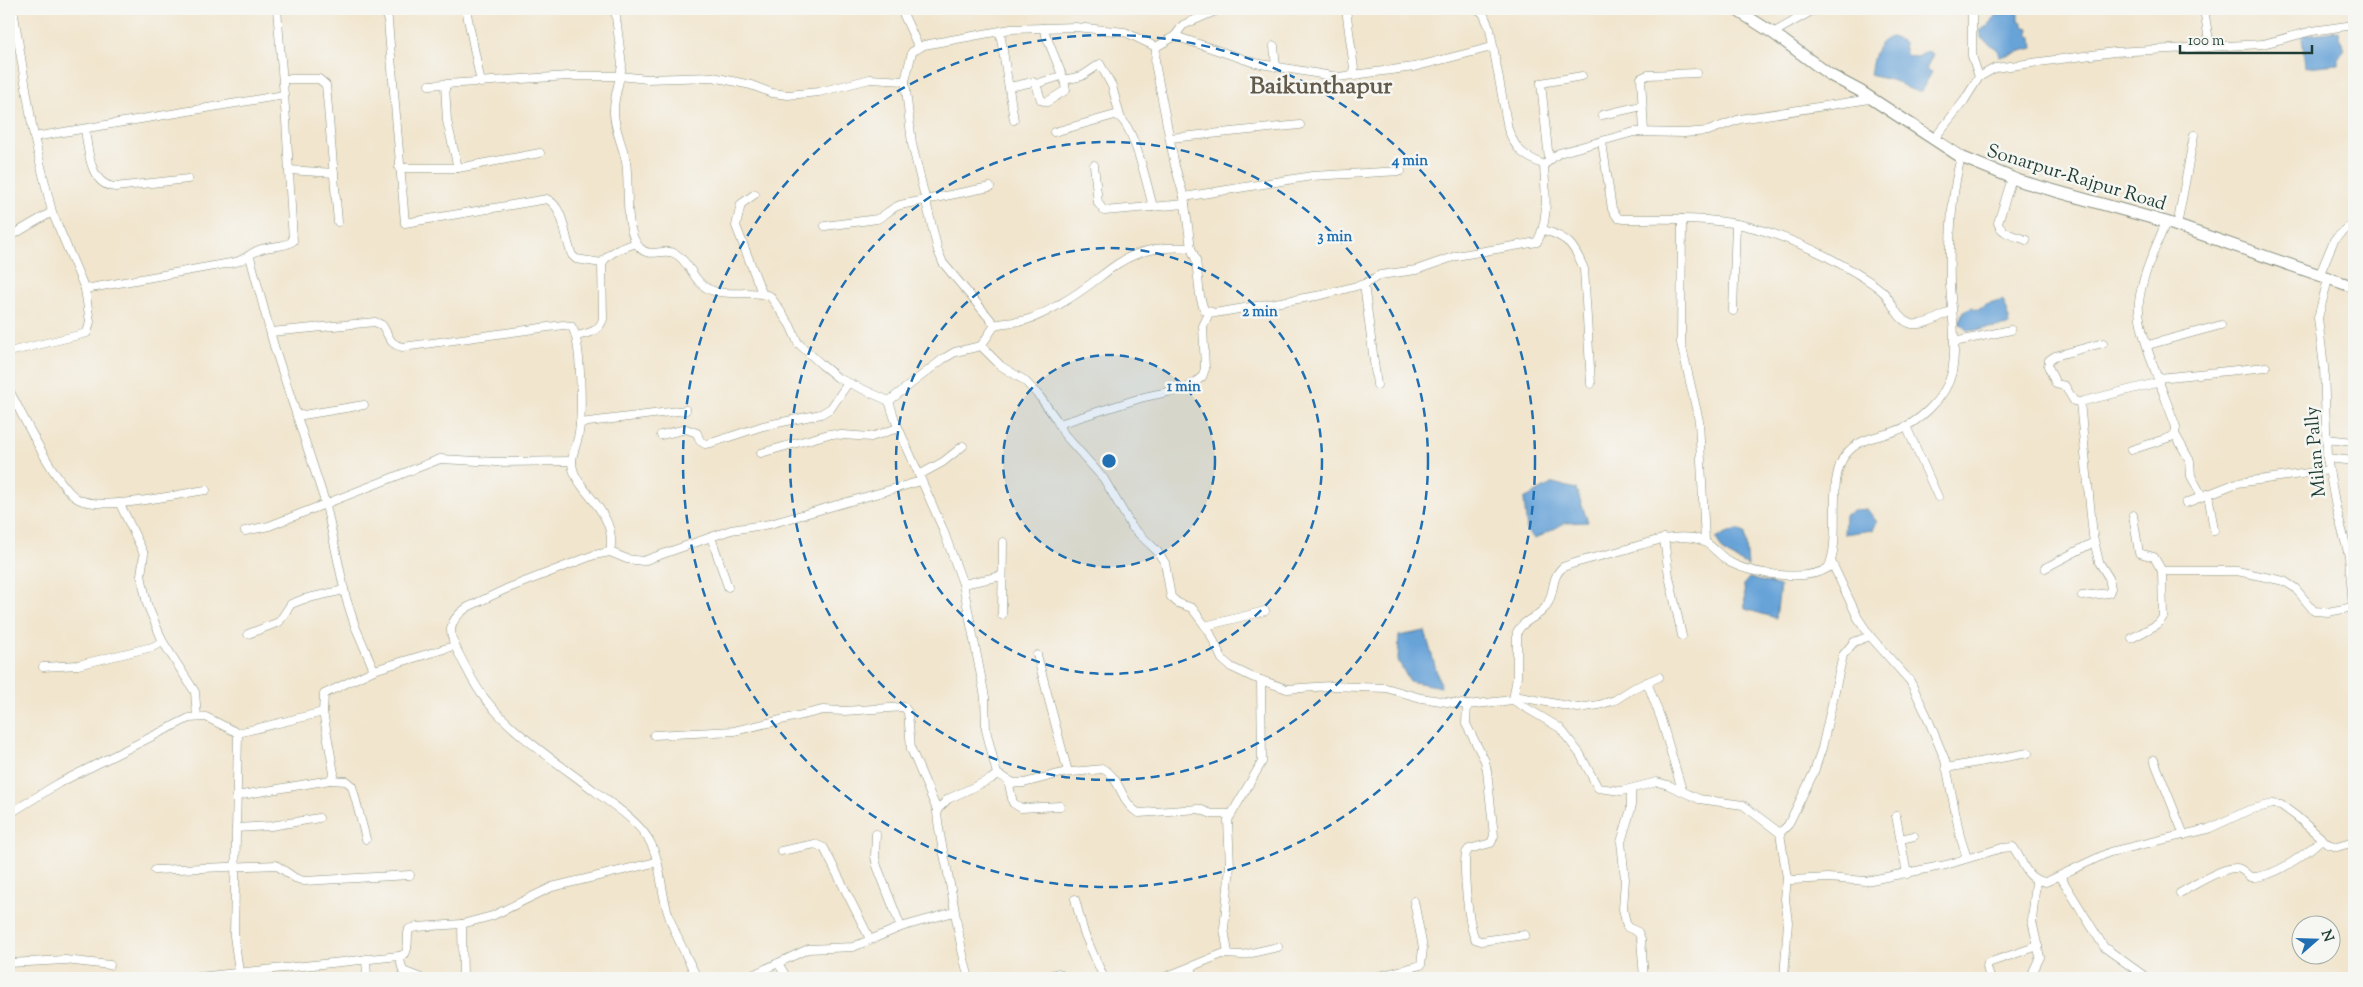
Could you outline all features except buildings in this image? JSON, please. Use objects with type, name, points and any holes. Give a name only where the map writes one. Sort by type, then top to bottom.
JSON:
[{"type":"main road","name":"Sonarpur-Rajpur Road","points":[[1738,10],[1830,75],[1870,98],[1961,157],[2012,178],[2166,222],[2354,287]]},
{"type":"street","points":[[9,352],[87,333],[90,322],[85,289],[52,212],[34,137],[14,9]]},
{"type":"street","points":[[85,289],[236,262],[258,250],[288,245],[293,241],[277,9]]},
{"type":"street","points":[[387,9],[405,223],[547,199],[555,203],[559,211],[572,255],[576,259],[602,263]]},
{"type":"street","points":[[466,9],[481,83]]},
{"type":"street","points":[[615,9],[622,65],[614,112],[626,163],[629,214],[636,243],[642,250],[654,254],[667,251],[677,254],[702,284],[712,291],[770,296],[780,308],[798,343],[838,378],[889,401],[898,428],[964,584],[985,697],[986,730],[996,774]]},
{"type":"street","points":[[901,9],[919,48]]},
{"type":"street","points":[[1156,47],[1175,36],[1183,26],[1220,9]]},
{"type":"street","points":[[1346,9],[1355,76]]},
{"type":"street","points":[[1476,9],[1483,13],[1487,20],[1513,141],[1519,151],[1546,163]]},
{"type":"street","points":[[1773,33],[1815,9]]},
{"type":"street","points":[[1972,9],[1972,56],[1979,77]]},
{"type":"street","points":[[2204,9],[2210,47]]},
{"type":"street","points":[[1933,140],[1979,77],[1990,70],[2006,66],[2044,63],[2114,52],[2263,44],[2312,30],[2354,25]]},
{"type":"street","points":[[995,325],[943,263],[938,251],[912,144],[905,81],[912,52],[924,45],[1000,32],[1075,27],[1125,32],[1156,47]]},
{"type":"street","points":[[1036,84],[1041,100],[1047,102],[1066,90],[1043,28]]},
{"type":"street","points":[[1000,32],[1014,120]]},
{"type":"street","points":[[1175,36],[1234,57],[1322,76],[1355,76],[1414,66],[1492,47]]},
{"type":"street","points":[[1274,46],[1276,67]]},
{"type":"street","points":[[1156,47],[1155,63],[1184,200],[1190,248],[1196,260],[1200,296],[1204,310],[1215,313],[1313,296],[1364,284],[1380,275],[1416,270],[1456,256],[1537,242],[1544,230],[1546,211],[1546,163],[1541,83],[1582,76]]},
{"type":"street","points":[[1010,87],[1082,76],[1100,64],[1112,86],[1120,116],[1126,122],[1135,144],[1153,207]]},
{"type":"street","points":[[1644,131],[1641,78],[1644,76],[1697,74]]},
{"type":"street","points":[[429,85],[569,76],[620,76],[647,79],[713,77],[750,84],[772,93],[788,94],[819,92],[870,79],[905,81]]},
{"type":"street","points":[[283,79],[319,79],[325,82],[338,222]]},
{"type":"street","points":[[445,84],[447,121],[458,168]]},
{"type":"street","points":[[34,137],[284,94]]},
{"type":"street","points":[[1546,163],[1559,153],[1634,132],[1684,134],[1708,131],[1740,119],[1794,112],[1870,98]]},
{"type":"street","points":[[1602,115],[1642,106]]},
{"type":"street","points":[[1054,132],[1115,115],[1120,116]]},
{"type":"street","points":[[1170,138],[1300,124]]},
{"type":"street","points":[[85,129],[92,164],[99,180],[104,184],[115,186],[188,179]]},
{"type":"street","points":[[2177,226],[2194,135]]},
{"type":"street","points":[[1602,142],[1614,214],[1624,219],[1682,219],[1736,224],[1763,231],[1826,256],[1874,284],[1884,294],[1903,320],[1910,324],[1919,325],[1951,311]]},
{"type":"street","points":[[399,168],[458,168],[540,152]]},
{"type":"street","points":[[1961,157],[1954,186],[1951,311],[1954,342],[1952,373],[1945,388],[1929,408],[1906,426],[1858,443],[1844,456],[1840,464],[1836,492],[1831,561],[1850,604],[1870,636],[1910,681],[1926,714],[1946,768],[1960,836],[1967,858]]},
{"type":"street","points":[[1094,165],[1098,203],[1101,209],[1112,211],[1153,207],[1312,176],[1402,171]]},
{"type":"street","points":[[289,170],[334,172]]},
{"type":"street","points":[[2012,178],[1998,223],[1999,228],[2026,240]]},
{"type":"street","points":[[825,226],[877,219],[890,208],[990,186]]},
{"type":"street","points":[[755,194],[741,204],[736,226],[762,294]]},
{"type":"street","points":[[9,237],[52,212]]},
{"type":"street","points":[[1682,219],[1681,343],[1698,421],[1706,541]]},
{"type":"street","points":[[2166,222],[2144,283],[2139,302],[2139,321],[2176,427],[2175,434],[2190,461],[2191,476],[2205,495],[2214,530]]},
{"type":"street","name":"Milan Pally","points":[[2354,222],[2334,240],[2324,277],[2318,318],[2324,366],[2327,458],[2349,556],[2354,622]]},
{"type":"street","points":[[1733,311],[1736,224]]},
{"type":"street","points":[[1544,230],[1568,240],[1579,256],[1584,269],[1591,384]]},
{"type":"street","points":[[577,336],[592,332],[601,324],[603,319],[602,263],[606,256],[636,243]]},
{"type":"street","points":[[889,401],[943,359],[955,352],[981,346],[995,325],[1029,319],[1062,303],[1124,258],[1165,246],[1190,248]]},
{"type":"street","points":[[250,256],[271,332],[326,505],[344,590],[355,626],[374,670]]},
{"type":"street","points":[[1364,284],[1377,385]]},
{"type":"street","points":[[1059,424],[1144,397],[1187,388],[1202,377],[1205,369],[1203,326],[1210,311]]},
{"type":"street","points":[[271,332],[375,322],[382,325],[391,342],[403,347],[563,325],[571,326],[577,336],[580,423],[572,460],[579,481],[603,513],[611,539],[610,552]]},
{"type":"street","points":[[2148,345],[2220,325]]},
{"type":"street","points":[[1954,342],[2011,330]]},
{"type":"street","points":[[2103,343],[2055,356],[2048,360],[2053,380],[2056,384],[2065,386],[2074,401],[2080,402],[2160,380],[2266,367]]},
{"type":"street","points":[[981,346],[1001,366],[1024,380],[1040,397],[1064,434],[1104,479],[1132,527],[1157,551],[1164,563],[1170,597],[1178,603],[1192,608],[1205,626],[1222,659],[1241,672],[1287,690],[1338,686],[1386,688],[1421,698],[1467,705],[1514,698],[1578,708],[1599,705],[1615,700],[1659,677]]},
{"type":"street","points":[[661,436],[686,429],[697,433],[700,440],[705,444],[762,426],[822,414],[831,408],[848,383]]},
{"type":"street","points":[[9,390],[46,458],[67,490],[78,499],[94,504],[120,504],[206,490]]},
{"type":"street","points":[[2080,402],[2083,454],[2094,542],[2098,562],[2109,578],[2111,588],[2109,593],[2082,596]]},
{"type":"street","points":[[297,416],[364,405]]},
{"type":"street","points":[[580,423],[686,410]]},
{"type":"street","points":[[1906,426],[1938,497]]},
{"type":"street","points":[[761,453],[829,434],[872,437],[898,428]]},
{"type":"street","points":[[2131,450],[2171,438],[2175,434]]},
{"type":"street","points":[[2326,439],[2354,442]]},
{"type":"street","points":[[697,978],[669,916],[657,862],[648,838],[630,819],[526,739],[487,702],[473,684],[454,646],[450,635],[451,625],[458,614],[468,607],[582,558],[610,552],[627,559],[643,561],[731,530],[770,524],[920,478],[963,446]]},
{"type":"street","points":[[2327,458],[2354,461]]},
{"type":"street","points":[[245,531],[270,526],[440,459],[496,462],[572,460]]},
{"type":"street","points":[[2186,503],[2251,480],[2329,470]]},
{"type":"street","points":[[120,504],[144,554],[141,575],[147,604],[163,642],[195,692],[197,717]]},
{"type":"street","points":[[2132,515],[2139,553],[2154,557],[2162,571],[2163,617],[2158,624],[2132,638]]},
{"type":"street","points":[[712,537],[728,586]]},
{"type":"street","points":[[1664,538],[1682,636]]},
{"type":"street","points":[[1514,698],[1517,632],[1520,626],[1541,612],[1549,602],[1557,572],[1570,564],[1664,538],[1693,538],[1706,541],[1730,562],[1754,570],[1780,574],[1810,574],[1824,571],[1831,561]]},
{"type":"street","points":[[1002,615],[1003,542]]},
{"type":"street","points":[[2045,568],[2094,542]]},
{"type":"street","points":[[2162,571],[2237,571],[2289,583],[2314,611],[2328,612],[2353,607]]},
{"type":"street","points":[[964,584],[1002,576]]},
{"type":"street","points":[[248,634],[279,622],[290,604],[344,590]]},
{"type":"street","points":[[1205,626],[1265,611]]},
{"type":"street","points":[[1780,833],[1788,825],[1814,772],[1822,748],[1843,655],[1854,642],[1870,636]]},
{"type":"street","points":[[43,667],[78,665],[152,647],[163,642]]},
{"type":"street","points":[[330,780],[334,773],[323,712],[323,698],[327,691],[374,670],[454,646]]},
{"type":"street","points":[[1037,654],[1068,772]]},
{"type":"street","points":[[1228,953],[1224,928],[1229,877],[1228,827],[1230,814],[1240,801],[1262,762],[1261,680]]},
{"type":"street","points":[[1647,682],[1661,719],[1682,790]]},
{"type":"street","points":[[1514,698],[1560,728],[1580,754],[1598,788],[1621,791],[1631,790],[1657,782],[1682,790],[1698,799],[1743,805],[1780,833],[1787,878],[1788,922],[1784,978]]},
{"type":"street","points":[[1467,705],[1466,724],[1485,761],[1488,772],[1494,836],[1491,843],[1468,850],[1466,853],[1472,932],[1475,939],[1480,941],[1526,935]]},
{"type":"street","points":[[654,735],[734,731],[824,710],[844,711],[904,707],[908,712],[911,749],[937,810],[937,823],[959,945],[969,978]]},
{"type":"street","points":[[9,814],[59,783],[180,721],[197,717],[215,720],[238,733],[323,712]]},
{"type":"street","points":[[238,733],[234,936],[240,975]]},
{"type":"street","points":[[1946,768],[2028,753]]},
{"type":"street","points":[[2154,760],[2184,835]]},
{"type":"street","points":[[996,774],[1014,784],[1068,772],[1098,769],[1108,772],[1132,809],[1139,813],[1199,809],[1212,814],[1230,814]]},
{"type":"street","points":[[937,810],[948,799],[991,779],[996,774]]},
{"type":"street","points":[[236,796],[330,780],[346,781],[352,786],[366,839]]},
{"type":"street","points":[[1008,780],[1013,803],[1021,808],[1060,806]]},
{"type":"street","points":[[1631,790],[1631,808],[1622,842],[1625,879],[1623,909],[1627,927],[1638,932],[1642,939],[1644,978]]},
{"type":"street","points":[[1787,878],[1792,880],[1828,878],[1866,881],[1907,874],[2002,848],[2012,847],[2030,876],[2036,881],[2046,882],[2110,852],[2208,829],[2249,810],[2273,804],[2281,805],[2322,839],[2337,847],[2354,842]]},
{"type":"street","points":[[1896,816],[1907,874]]},
{"type":"street","points":[[236,828],[271,826],[319,818]]},
{"type":"street","points":[[876,834],[875,857],[877,866],[901,927]]},
{"type":"street","points":[[1900,839],[1914,836]]},
{"type":"street","points":[[2180,893],[2220,872],[2235,868],[2241,869],[2250,877],[2262,876],[2296,861],[2322,839]]},
{"type":"street","points":[[781,851],[815,844],[824,848],[870,938]]},
{"type":"street","points":[[189,978],[240,975],[366,958],[399,956],[405,954],[408,948],[407,936],[409,930],[417,927],[462,924],[492,916],[552,887],[657,862]]},
{"type":"street","points":[[155,870],[276,864],[295,878],[304,881],[410,875]]},
{"type":"street","points":[[2060,876],[2104,947],[2147,978]]},
{"type":"street","points":[[2030,978],[2040,957],[2032,921],[2036,881]]},
{"type":"street","points":[[1075,899],[1084,934],[1104,978]]},
{"type":"street","points":[[1372,978],[1416,968],[1420,965],[1423,948],[1414,901]]},
{"type":"street","points":[[746,978],[808,949],[818,947],[846,949],[901,927],[954,912]]},
{"type":"street","points":[[462,924],[463,978]]},
{"type":"street","points":[[1990,978],[1987,967],[1988,963],[2038,946]]},
{"type":"street","points":[[1163,978],[1228,953],[1243,954],[1278,947]]},
{"type":"street","points":[[399,956],[403,971],[421,978]]},
{"type":"street","points":[[366,958],[367,978]]},
{"type":"street","points":[[9,963],[65,960],[110,965]]},
{"type":"street","points":[[778,963],[787,978]]},
{"type":"street","points":[[1191,968],[1195,978]]},
{"type":"street","points":[[1040,978],[1058,973],[1065,978]]},
{"type":"water","points":[[2014,11],[2018,12],[2018,20],[2022,22],[2024,27],[2029,28],[2028,35],[2032,37],[2033,48],[1999,57],[1997,49],[1982,39],[1979,31],[1989,25],[1995,16]]},
{"type":"water","points":[[2338,31],[2345,50],[2338,58],[2338,64],[2305,67],[2302,35]]},
{"type":"water","points":[[1891,37],[1902,42],[1907,56],[1918,57],[1927,51],[1933,54],[1926,69],[1932,72],[1921,91],[1870,75],[1875,52],[1881,43]]},
{"type":"water","points":[[2003,300],[2007,310],[2009,325],[1968,331],[1959,323],[1963,313],[1969,308],[1972,307],[1978,310],[1986,305]]},
{"type":"water","points":[[1553,483],[1576,489],[1588,522],[1565,523],[1535,539],[1527,532],[1524,499]]},
{"type":"water","points":[[1867,509],[1877,522],[1873,530],[1844,534],[1845,515],[1856,510]]},
{"type":"water","points":[[1737,530],[1745,533],[1748,566],[1724,553],[1716,538]]},
{"type":"water","points":[[1749,578],[1780,586],[1776,618],[1745,609],[1744,584]]},
{"type":"water","points":[[1425,631],[1441,687],[1409,681],[1398,660],[1399,636]]},
{"type":"district","name":"Baikunthapur","points":[[1321,85]]}]
